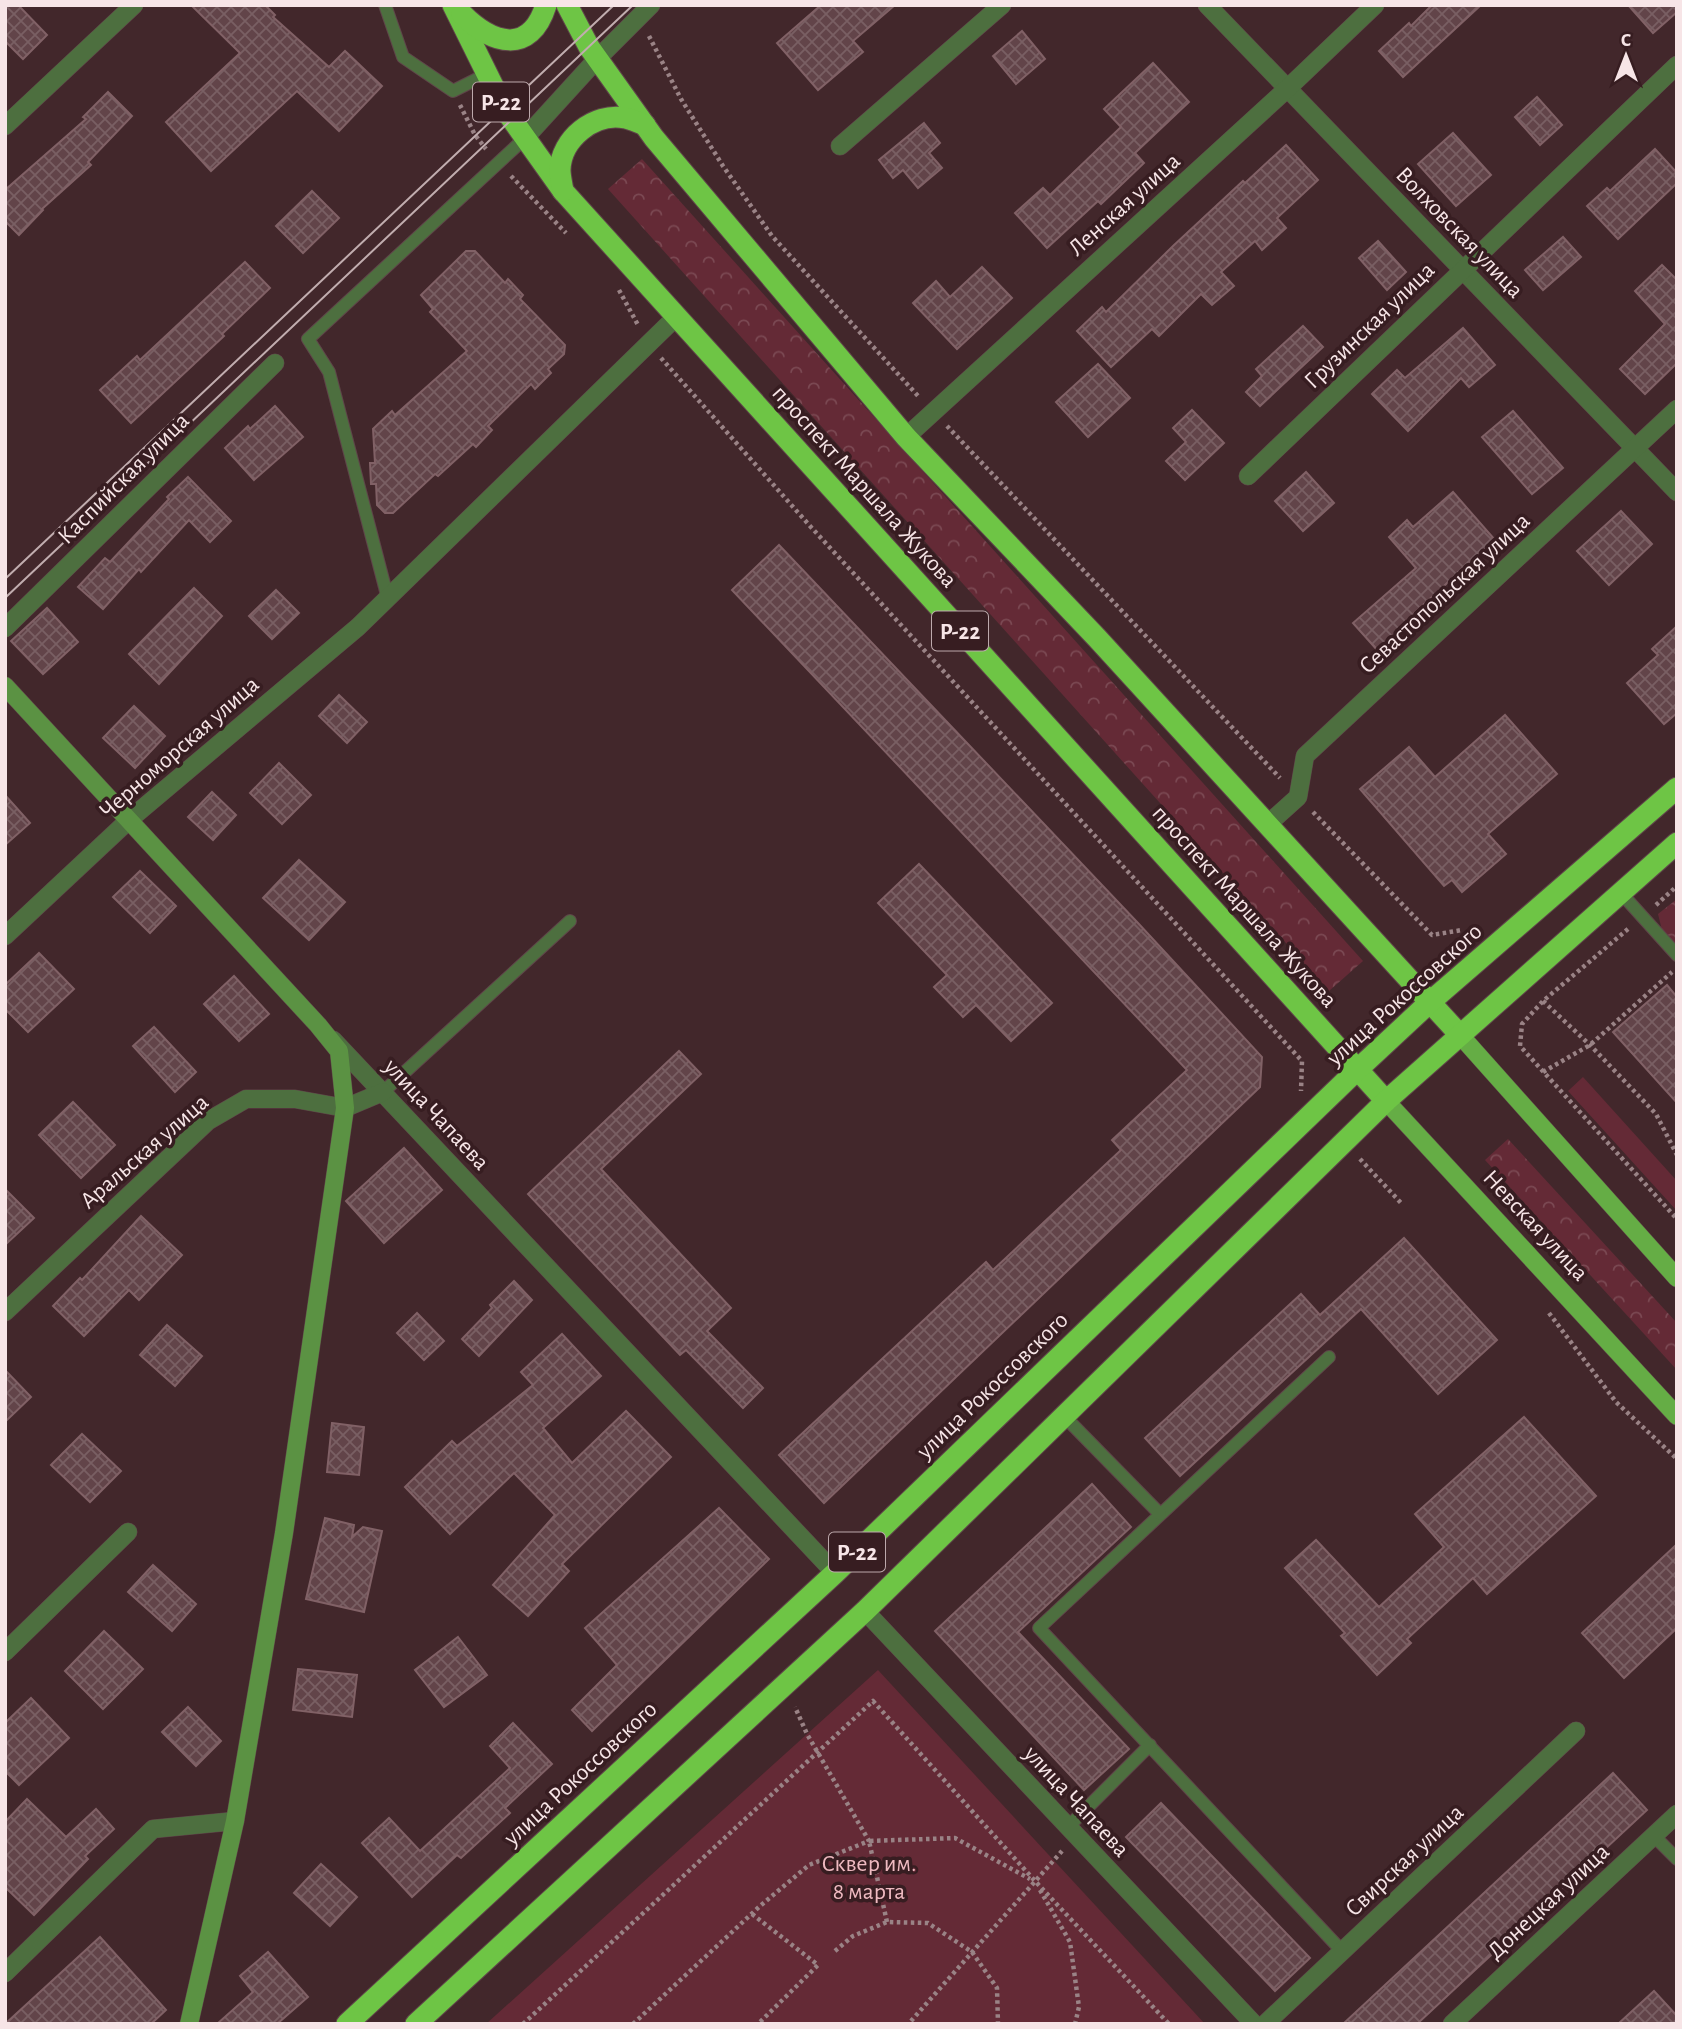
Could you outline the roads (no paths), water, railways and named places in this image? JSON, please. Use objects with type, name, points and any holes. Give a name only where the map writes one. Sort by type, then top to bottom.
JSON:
[{"type":"highway","points":[[453,5],[477,29],[503,41],[525,36],[542,19],[546,5]]},
{"type":"highway","name":"проспект Маршала Жукова","points":[[453,5],[504,108],[563,191],[1357,1070]]},
{"type":"highway","points":[[572,8],[597,59],[645,125],[905,437],[1087,628],[1460,1035],[1677,843]]},
{"type":"highway","points":[[563,191],[560,169],[566,147],[581,129],[601,119],[624,117],[645,125]]},
{"type":"highway","name":"улица Рокоссовского","points":[[347,2024],[835,1573],[1430,1002],[1677,788]]},
{"type":"highway","name":"Р-22","points":[[416,2024],[865,1611],[1386,1101],[1460,1035]]},
{"type":"highway","name":"Невская улица","points":[[1357,1070],[1386,1101]]},
{"type":"main road","points":[[1460,1035],[1677,1278]]},
{"type":"main road","name":"Невская улица","points":[[1386,1101],[1677,1416]]},
{"type":"street","points":[[5,126],[134,5]]},
{"type":"street","points":[[840,146],[1002,5]]},
{"type":"street","name":"Волховская улица","points":[[1208,5],[1677,492]]},
{"type":"street","name":"Ленская улица","points":[[905,437],[1289,87],[1375,5]]},
{"type":"street","points":[[524,139],[597,59],[646,11]]},
{"type":"street","name":"Грузинская улица","points":[[1248,476],[1677,65]]},
{"type":"street","name":"Черноморская улица","points":[[5,936],[130,819],[358,627],[676,317]]},
{"type":"street","name":"Каспийская улица","points":[[5,628],[275,363]]},
{"type":"street","name":"Севастопольская улица","points":[[1268,824],[1297,797],[1305,755],[1677,409]]},
{"type":"street","name":"улица Чапаева","points":[[5,687],[318,1025],[835,1573]]},
{"type":"street","points":[[189,2024],[235,1821],[284,1533],[345,1108],[339,1051],[318,1025]]},
{"type":"street","points":[[345,1108],[383,1092]]},
{"type":"street","name":"Аральская улица","points":[[5,1312],[208,1121],[246,1099],[295,1099],[345,1108]]},
{"type":"street","points":[[5,1652],[128,1532]]},
{"type":"street","name":"улица Чапаева","points":[[865,1611],[1254,2024]]},
{"type":"street","name":"Свирская улица","points":[[1265,2024],[1576,1731]]},
{"type":"street","name":"Донецкая улица","points":[[1452,2024],[1677,1814]]},
{"type":"street","points":[[5,1973],[153,1829],[235,1821]]},
{"type":"lane","points":[[386,5],[403,57],[453,91],[487,75]]},
{"type":"lane","points":[[388,599],[329,372],[308,339],[524,139]]},
{"type":"lane","points":[[1621,893],[1677,956]]},
{"type":"lane","points":[[383,1092],[570,921]]},
{"type":"lane","points":[[1329,1357],[1039,1628],[1342,1951]]},
{"type":"lane","points":[[1064,1416],[1160,1514]]},
{"type":"lane","points":[[1068,1827],[1150,1745]]},
{"type":"lane","points":[[1654,1836],[1677,1859]]},
{"type":"tram line","points":[[5,579],[614,5]]},
{"type":"tram line","points":[[5,598],[633,5]]},
{"type":"park label","name":"Сквер им. 8 марта","points":[[869,1877]]}]
